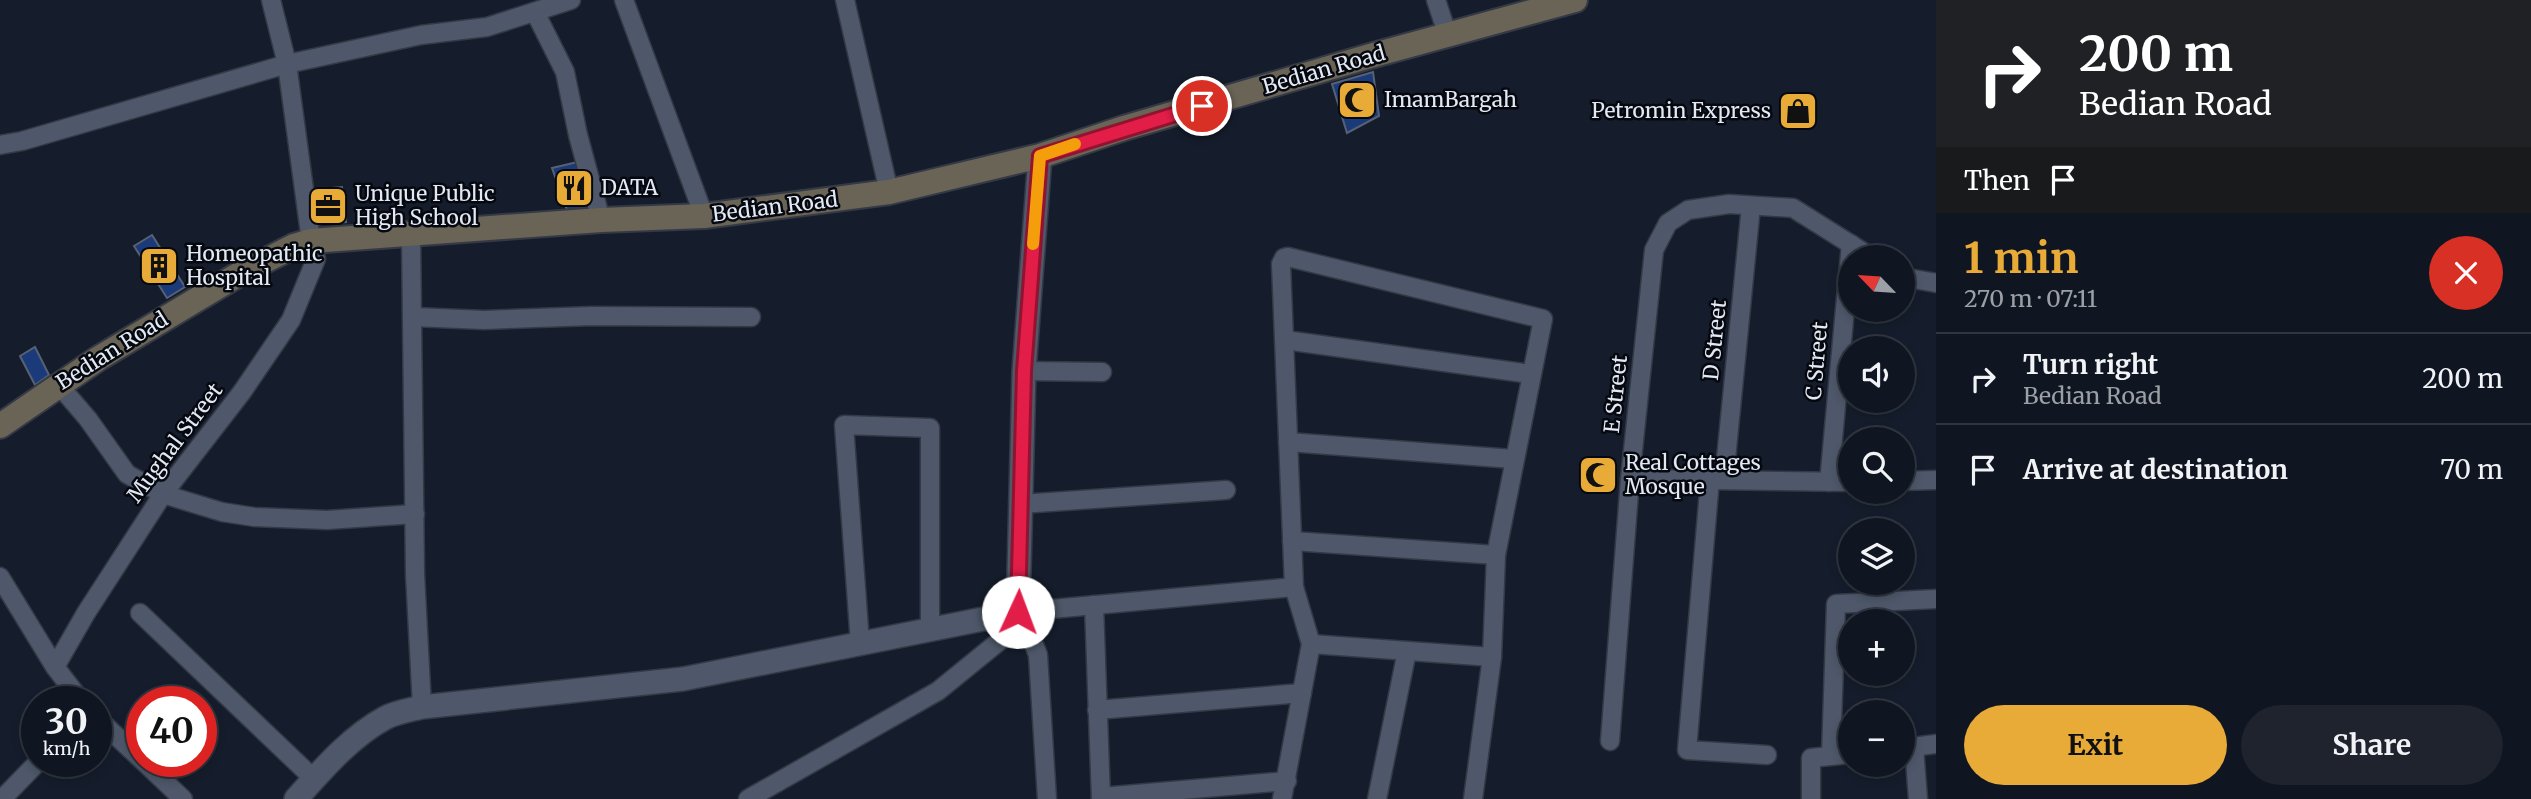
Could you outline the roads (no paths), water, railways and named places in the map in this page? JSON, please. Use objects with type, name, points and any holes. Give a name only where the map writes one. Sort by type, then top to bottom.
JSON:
[{"type":"main road","name":"Bedian Road","points":[[2,418],[242,273],[294,246],[311,241],[601,220],[704,216],[889,192],[1040,156],[1124,128],[1370,56],[1575,0]]},
{"type":"street","name":"Mughal Street","points":[[55,667],[86,613],[163,494],[242,392],[292,320],[316,259],[311,241],[286,64],[271,0]]},
{"type":"street","points":[[0,145],[286,64],[421,35],[487,27],[571,0]]},
{"type":"street","points":[[624,0],[704,216]]},
{"type":"street","points":[[845,0],[889,192]]},
{"type":"street","points":[[1436,0],[1448,36]]},
{"type":"street","points":[[535,12],[565,72],[578,135],[601,220]]},
{"type":"street","points":[[1018,612],[1024,371],[1040,156]]},
{"type":"street","name":"E Street","points":[[1610,741],[1630,479],[1654,250],[1668,223],[1688,210],[1729,204],[1751,206]]},
{"type":"street","points":[[1751,206],[1793,208],[1851,244]]},
{"type":"street","name":"D Street","points":[[1751,206],[1687,750],[1767,755]]},
{"type":"street","points":[[411,234],[415,575],[422,707]]},
{"type":"street","name":"C Street","points":[[1829,482],[1851,244]]},
{"type":"street","points":[[1282,799],[1311,644],[1294,587],[1281,264],[1284,258],[1288,257],[1540,317],[1544,322],[1513,459],[1496,555],[1492,657],[1473,799]]},
{"type":"street","points":[[1915,279],[1936,283]]},
{"type":"street","points":[[414,317],[484,320],[592,316],[751,317]]},
{"type":"street","points":[[1285,340],[1531,374]]},
{"type":"street","points":[[1024,371],[1102,372]]},
{"type":"street","points":[[58,384],[88,419],[127,474],[163,494],[222,512],[254,517],[327,520],[415,514]]},
{"type":"street","points":[[860,643],[844,425],[930,428],[930,629]]},
{"type":"street","points":[[1288,442],[1513,459]]},
{"type":"street","points":[[1630,479],[1838,482]]},
{"type":"street","points":[[1915,481],[1936,480]]},
{"type":"street","points":[[1021,504],[1226,490]]},
{"type":"street","points":[[1292,541],[1496,555]]},
{"type":"street","points":[[0,577],[55,667],[70,686]]},
{"type":"street","points":[[296,799],[349,743],[387,717],[422,707],[683,679],[1018,612],[1294,587]]},
{"type":"street","points":[[1831,755],[1836,604],[1936,598]]},
{"type":"street","points":[[1094,605],[1101,798],[1287,781]]},
{"type":"street","points":[[140,613],[314,779]]},
{"type":"street","points":[[748,799],[939,691],[1013,630],[1018,629],[1033,642],[1038,655],[1047,799]]},
{"type":"street","points":[[1311,644],[1492,657]]},
{"type":"street","points":[[1377,799],[1407,651]]},
{"type":"street","points":[[1097,710],[1302,693]]},
{"type":"street","points":[[112,733],[126,746]]},
{"type":"street","points":[[1915,746],[1936,744]]},
{"type":"street","points":[[1811,799],[1811,758],[1838,755]]},
{"type":"street","points":[[6,794],[23,777]]},
{"type":"street","points":[[159,777],[183,799]]},
{"type":"street","points":[[1914,777],[1918,799]]},
{"type":"place","name":"ImamBargah","points":[[1357,100]]},
{"type":"place","name":"Petromin Express","points":[[1798,111]]},
{"type":"place","name":"DATA","points":[[574,188]]},
{"type":"place","name":"Unique Public High School","points":[[328,206]]},
{"type":"place","name":"Homeopathic Hospital","points":[[159,266]]},
{"type":"place","name":"Real Cottages Mosque","points":[[1598,475]]}]
